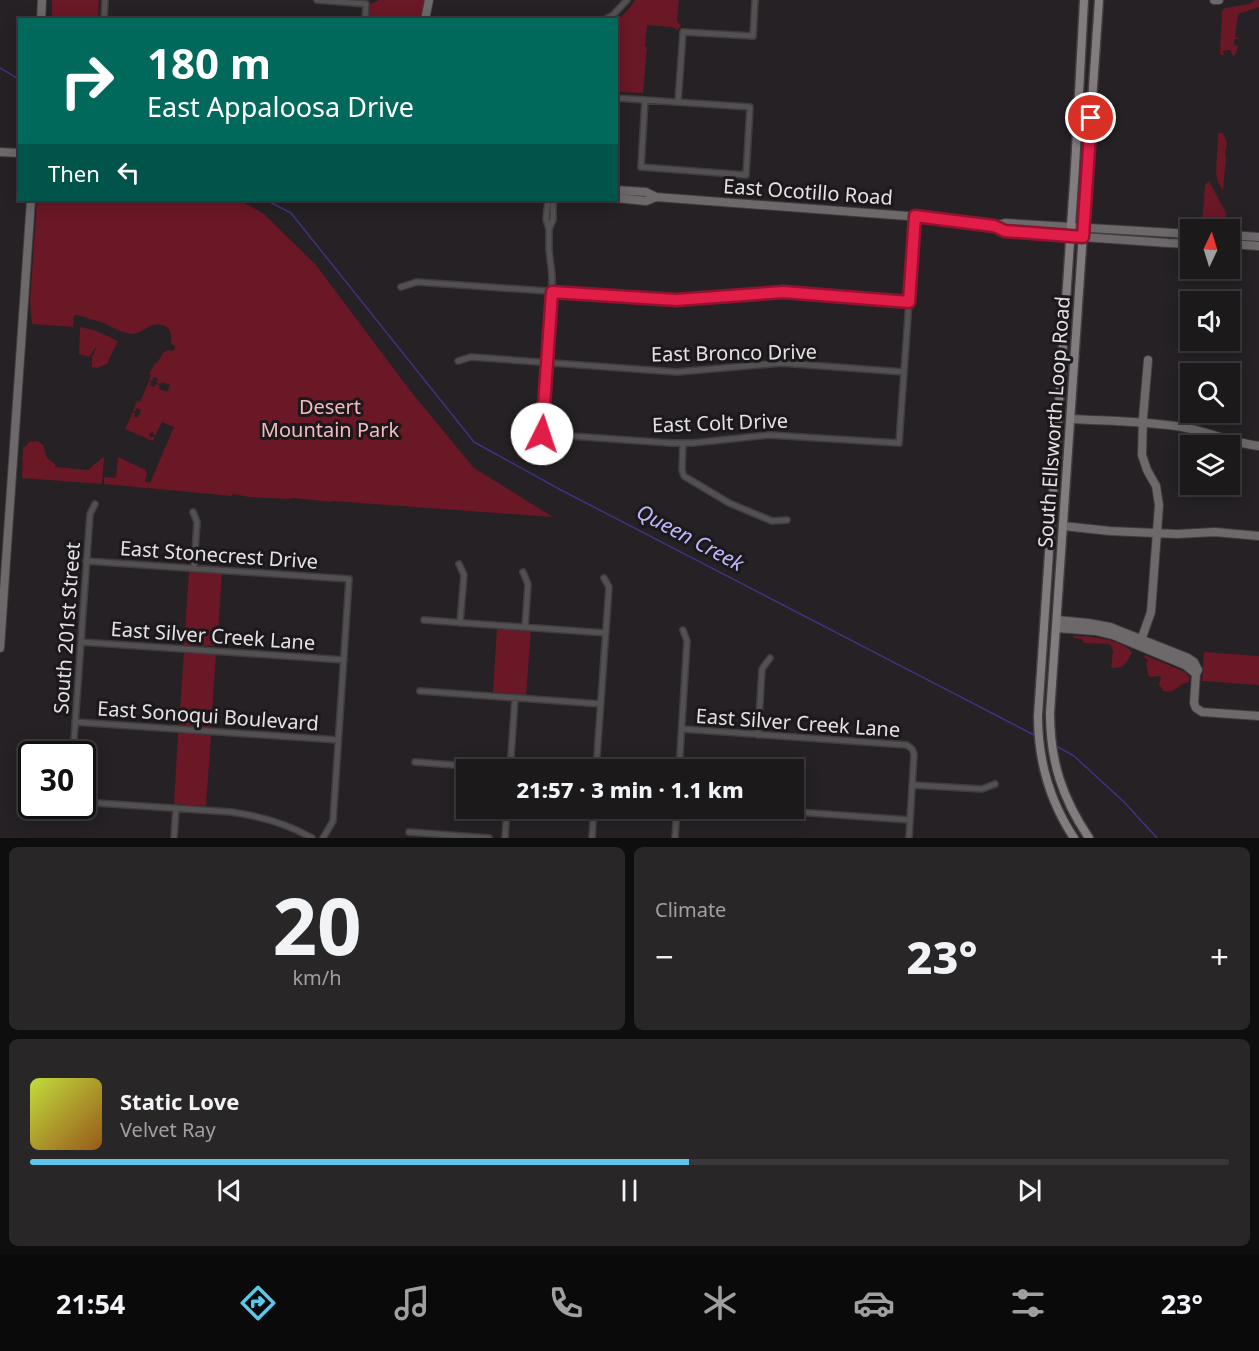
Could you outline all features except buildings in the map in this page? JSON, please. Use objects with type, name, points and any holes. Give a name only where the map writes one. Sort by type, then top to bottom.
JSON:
[{"type":"main road","points":[[41,18],[42,0]]},
{"type":"main road","points":[[425,18],[429,0]]},
{"type":"main road","name":"South Ellsworth Loop Road","points":[[1074,838],[1057,809],[1044,771],[1038,739],[1038,707],[1071,232],[1084,0]]},
{"type":"main road","name":"South Ellsworth Loop Road","points":[[1089,838],[1072,811],[1059,781],[1052,747],[1050,713],[1099,0]]},
{"type":"main road","points":[[0,152],[18,153]]},
{"type":"main road","name":"East Ocotillo Road","points":[[618,190],[646,192],[656,197],[915,216],[994,226],[1005,231],[1180,234]]},
{"type":"main road","name":"East Ocotillo Road","points":[[618,198],[646,201],[656,197]]},
{"type":"main road","points":[[0,648],[31,201]]},
{"type":"main road","name":"East Ocotillo Road","points":[[1084,232],[1180,244]]},
{"type":"main road","points":[[1240,236],[1259,237]]},
{"type":"main road","points":[[1240,245],[1259,246]]},
{"type":"main road","points":[[1140,642],[1151,612],[1158,533],[1158,495],[1142,455],[1148,360]]},
{"type":"main road","points":[[1058,418],[1180,427],[1259,446]]},
{"type":"main road","points":[[1051,527],[1177,534],[1215,532],[1259,536]]},
{"type":"main road","points":[[1057,624],[1104,632],[1191,660],[1198,670],[1194,703],[1199,711],[1259,716]]},
{"type":"street","points":[[104,18],[105,0]]},
{"type":"street","points":[[317,0],[366,4],[365,18]]},
{"type":"street","points":[[608,18],[627,0]]},
{"type":"street","points":[[678,102],[683,32],[753,36],[755,0]]},
{"type":"street","points":[[618,98],[750,107],[746,176],[641,167],[645,100]]},
{"type":"street","points":[[546,363],[552,292],[549,229],[546,219],[548,201]]},
{"type":"street","points":[[549,229],[554,201]]},
{"type":"street","points":[[904,372],[915,216]]},
{"type":"street","points":[[401,287],[417,282],[676,300],[783,292],[909,302]]},
{"type":"street","name":"East Bronco Drive","points":[[458,361],[471,357],[677,372],[781,363],[904,372]]},
{"type":"street","name":"East Colt Drive","points":[[546,363],[542,434],[683,443],[769,435],[899,443],[904,372]]},
{"type":"street","points":[[683,443],[682,470],[684,476],[740,508],[772,521],[787,520]]},
{"type":"street","name":"South 201st Street","points":[[74,741],[90,514],[95,504]]},
{"type":"street","points":[[193,512],[197,522],[194,568]]},
{"type":"street","name":"East Stonecrest Drive","points":[[86,561],[349,579],[344,660]]},
{"type":"street","points":[[459,564],[464,575],[460,622]]},
{"type":"street","points":[[523,572],[528,584],[525,627]]},
{"type":"street","points":[[598,759],[609,587],[604,578]]},
{"type":"street","points":[[424,620],[606,633]]},
{"type":"street","points":[[680,759],[687,641],[683,630]]},
{"type":"street","name":"East Silver Creek Lane","points":[[81,642],[344,660]]},
{"type":"street","points":[[758,735],[762,669],[770,658]]},
{"type":"street","points":[[323,838],[333,821],[344,660]]},
{"type":"street","points":[[420,691],[601,704]]},
{"type":"street","points":[[511,759],[515,698]]},
{"type":"street","name":"East Sonoqui Boulevard","points":[[75,722],[338,740]]},
{"type":"street","name":"East Silver Creek Lane","points":[[682,729],[907,745],[915,754],[912,785]]},
{"type":"street","points":[[415,762],[456,765]]},
{"type":"street","points":[[909,838],[912,785],[982,789],[995,784]]},
{"type":"street","points":[[96,803],[255,815],[281,823],[312,838]]},
{"type":"street","points":[[174,838],[177,808]]},
{"type":"street","points":[[804,813],[910,820]]},
{"type":"street","points":[[505,838],[506,819]]},
{"type":"street","points":[[592,838],[593,819]]},
{"type":"street","points":[[675,838],[676,819]]},
{"type":"street","points":[[409,832],[489,838]]},
{"type":"green space","points":[[52,0],[99,0],[98,18],[52,18]]},
{"type":"green space","points":[[379,0],[425,0],[422,18],[368,18],[369,5]]},
{"type":"green space","points":[[635,0],[679,0],[677,21],[681,26],[677,30],[672,27],[647,25],[643,93],[618,92],[618,19]]},
{"type":"green space","points":[[1259,0],[1259,7],[1238,14],[1235,37],[1240,39],[1234,39],[1234,45],[1238,46],[1236,53],[1233,56],[1230,50],[1223,51],[1224,55],[1221,55],[1222,11],[1225,8],[1249,4]]},
{"type":"green space","points":[[1218,133],[1223,133],[1227,143],[1223,191],[1216,174]]},
{"type":"green space","points":[[1209,181],[1226,213],[1226,219],[1202,219],[1205,185]]},
{"type":"green space","name":"Desert Mountain Park","points":[[37,201],[240,201],[263,213],[316,265],[412,393],[474,468],[553,517],[293,498],[249,497],[233,494],[232,496],[104,484],[104,477],[116,478],[118,457],[146,470],[145,481],[150,483],[174,427],[162,422],[155,436],[152,432],[149,434],[150,437],[155,437],[153,441],[125,429],[133,412],[137,418],[139,414],[143,416],[140,414],[141,410],[137,408],[133,411],[137,401],[140,402],[149,381],[150,385],[154,387],[156,384],[160,385],[159,389],[167,392],[170,385],[162,382],[156,383],[158,380],[156,377],[152,381],[149,380],[151,375],[149,374],[163,353],[168,350],[174,351],[175,346],[171,344],[169,330],[158,324],[130,334],[77,315],[74,316],[73,327],[32,324],[30,302]]},
{"type":"green space","points":[[80,327],[94,330],[118,341],[107,364],[97,368],[92,367],[95,348],[89,357],[79,354]]},
{"type":"green space","points":[[38,441],[43,445],[47,458],[55,464],[55,467],[89,470],[104,456],[102,484],[22,478],[23,448],[28,442]]},
{"type":"green space","points":[[189,571],[222,573],[217,646],[184,645]]},
{"type":"green space","points":[[497,628],[531,630],[526,695],[493,692]]},
{"type":"green space","points":[[1073,636],[1113,641],[1132,652],[1124,665],[1111,668],[1113,651],[1111,646],[1084,643],[1082,639]]},
{"type":"green space","points":[[184,652],[216,654],[211,727],[179,725]]},
{"type":"green space","points":[[1204,652],[1259,656],[1259,685],[1202,681]]},
{"type":"green space","points":[[1145,655],[1185,672],[1189,677],[1189,682],[1170,692],[1163,691],[1159,684],[1161,676],[1149,677],[1146,664],[1148,660],[1144,657]]},
{"type":"green space","points":[[178,732],[211,735],[206,806],[174,804]]},
{"type":"waterway","name":"Queen Creek","points":[[0,68],[18,79]]},
{"type":"waterway","name":"Queen Creek","points":[[268,201],[291,213],[474,442],[561,490],[1036,736]]},
{"type":"waterway","name":"Queen Creek","points":[[1056,746],[1074,756],[1124,802],[1157,838]]},
{"type":"route","points":[[542,434],[552,292],[676,300],[783,292],[909,302],[915,216],[994,226],[1005,231],[1083,237],[1091,118]]}]
